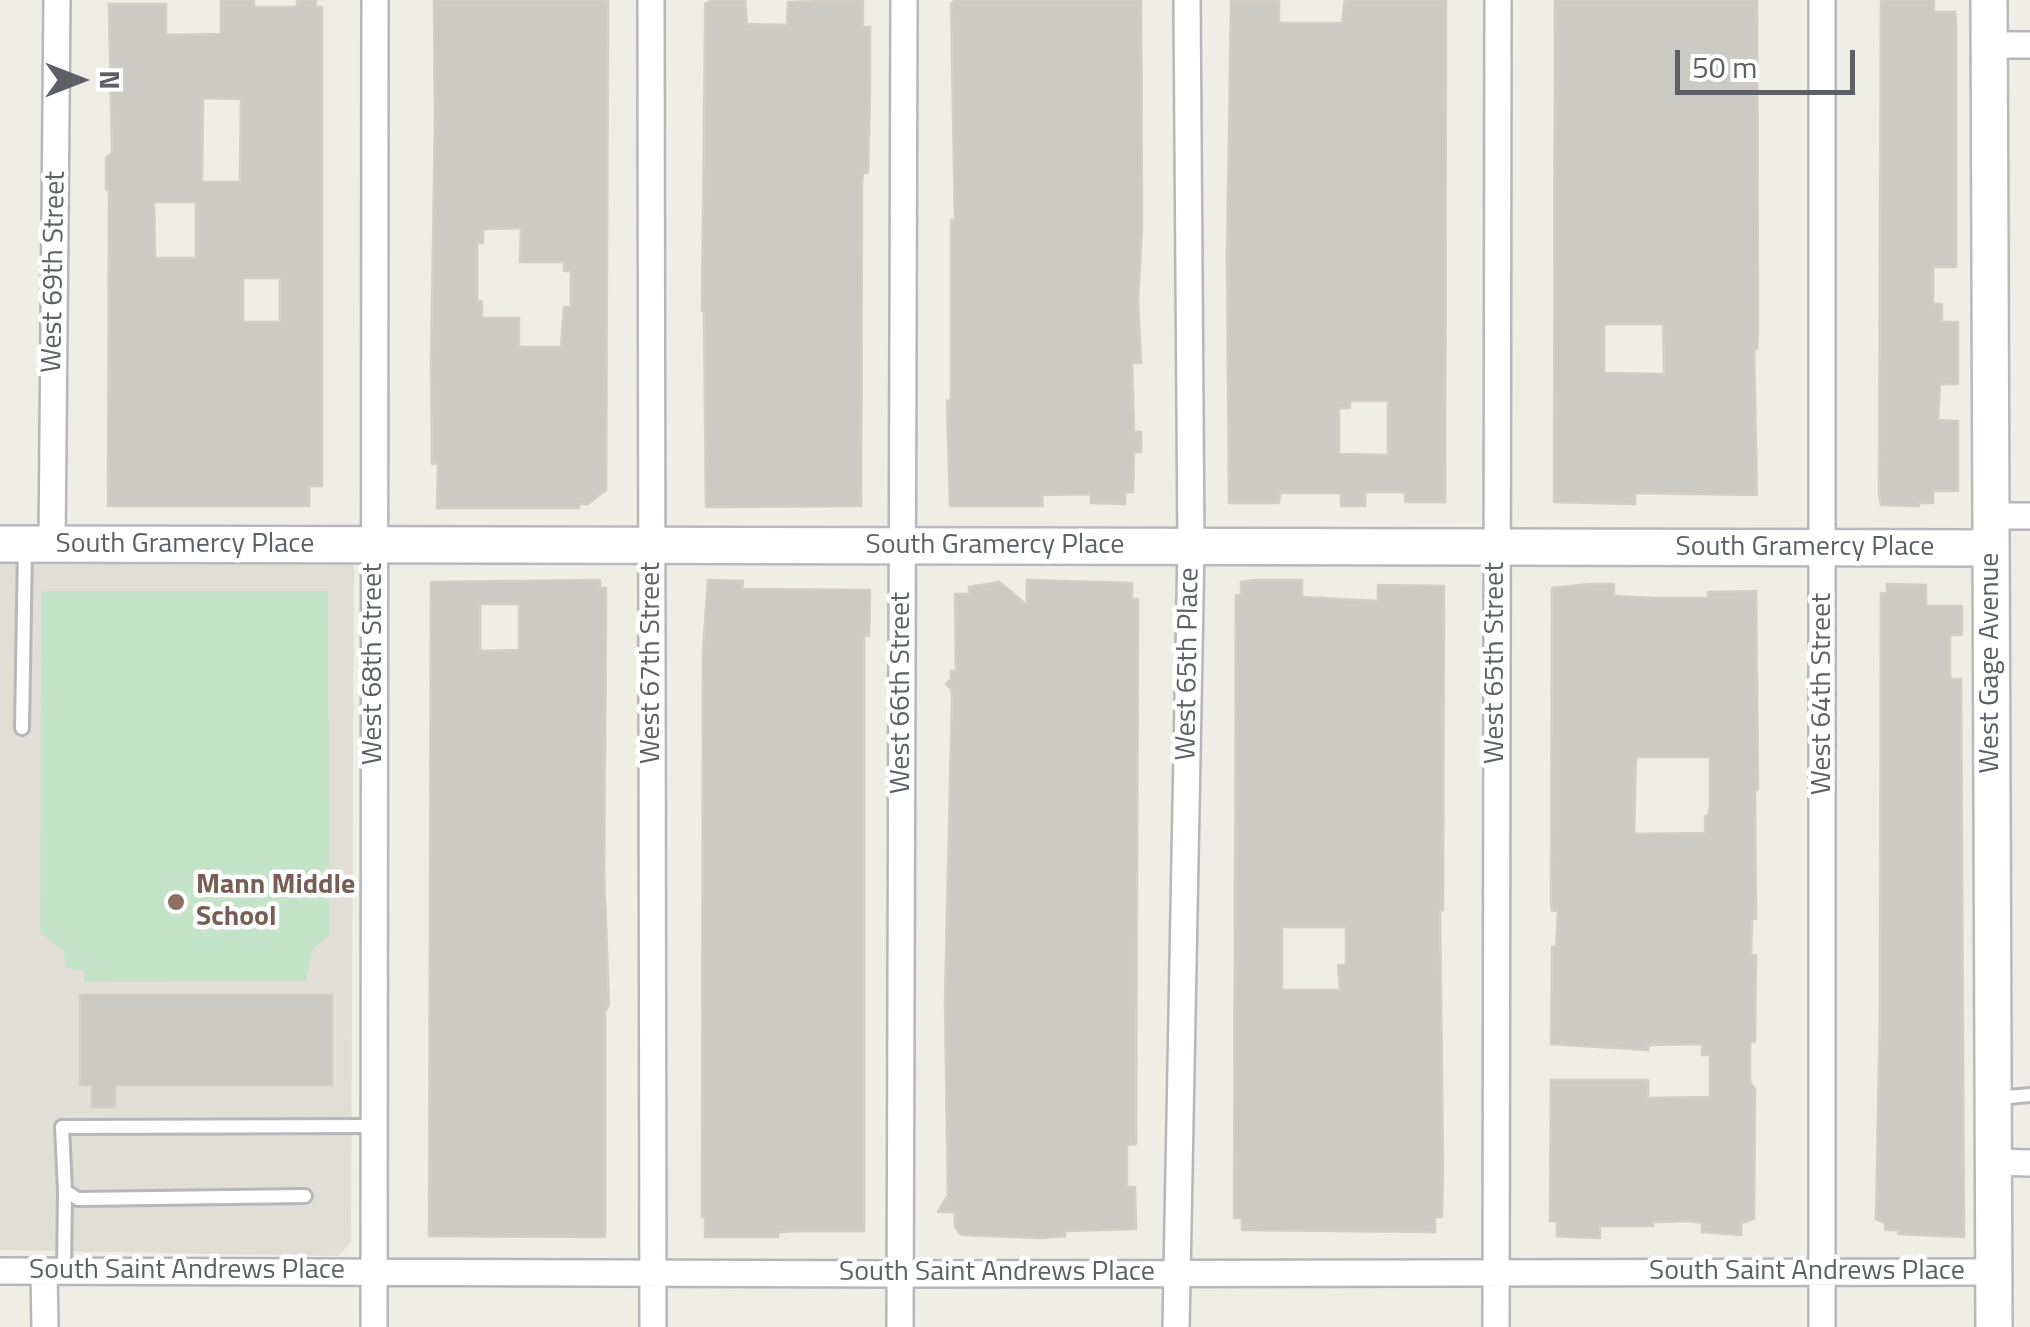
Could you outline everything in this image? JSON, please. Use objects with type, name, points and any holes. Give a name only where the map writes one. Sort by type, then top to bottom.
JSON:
[{"type":"street","name":"West 69th Street","points":[[26,545],[58,0]]},
{"type":"street","name":"West 68th Street","points":[[374,1327],[375,0]]},
{"type":"street","name":"West 67th Street","points":[[650,0],[653,1327]]},
{"type":"street","name":"West 66th Street","points":[[900,1327],[904,0]]},
{"type":"street","name":"West 65th Place","points":[[1176,1327],[1191,546],[1187,0]]},
{"type":"street","name":"West 65th Street","points":[[1496,1327],[1498,0]]},
{"type":"street","name":"West 64th Street","points":[[1822,0],[1822,1327]]},
{"type":"street","name":"West Gage Avenue","points":[[1988,0],[1994,1327]]},
{"type":"street","points":[[1989,45],[2030,45]]},
{"type":"street","name":"South Gramercy Place","points":[[26,545],[1822,548],[1991,532],[2030,516]]},
{"type":"street","points":[[1993,1162],[2030,1163]]},
{"type":"street","name":"South Saint Andrews Place","points":[[0,1271],[1994,1272]]},
{"type":"street","points":[[45,1327],[54,1271]]},
{"type":"lane","points":[[22,728],[26,545]]},
{"type":"lane","points":[[1993,1098],[2030,1096]]},
{"type":"lane","points":[[54,1271],[65,1191],[62,1128],[374,1126]]},
{"type":"lane","points":[[65,1191],[78,1199],[305,1196]]},
{"type":"shaded area","name":"Mann Middle School","points":[[0,562],[354,562],[351,1242],[338,1256],[0,1250]]},
{"type":"green space","points":[[41,591],[328,591],[329,936],[312,950],[306,981],[84,982],[83,971],[65,967],[64,951],[40,933]]},
{"type":"building","points":[[221,0],[254,0],[254,7],[297,7],[297,0],[316,0],[316,7],[322,7],[322,486],[309,486],[309,506],[108,506],[106,158],[112,153],[109,4],[166,4],[166,35],[221,34]],"holes":[[[203,98],[241,99],[240,182],[202,182]],[[154,202],[196,202],[196,258],[155,258]],[[243,278],[280,278],[280,322],[243,322]]]},
{"type":"building","points":[[434,0],[608,0],[606,490],[588,504],[579,504],[579,508],[437,508],[438,463],[432,464],[431,364]],"holes":[[[521,228],[520,262],[564,262],[564,271],[571,271],[571,307],[564,307],[561,347],[519,347],[519,318],[482,318],[482,301],[477,301],[477,243],[483,243],[483,229]]]},
{"type":"building","points":[[713,0],[745,0],[747,24],[787,25],[788,2],[863,0],[863,27],[870,27],[870,85],[868,173],[863,173],[862,183],[861,506],[706,507],[702,311],[705,4]]},
{"type":"building","points":[[955,0],[1141,0],[1141,363],[1132,363],[1134,432],[1141,432],[1141,452],[1134,452],[1133,492],[1125,492],[1125,504],[1091,503],[1091,494],[1042,495],[1043,506],[950,506],[947,401],[951,400],[951,220],[955,220],[951,4]]},
{"type":"building","points":[[1345,0],[1446,0],[1445,502],[1405,502],[1405,492],[1365,492],[1365,506],[1341,506],[1341,493],[1280,493],[1279,503],[1229,503],[1231,1],[1279,1],[1279,23],[1342,23]],"holes":[[[1350,401],[1388,401],[1388,455],[1339,454],[1339,408],[1350,408]]]},
{"type":"building","points":[[1555,0],[1757,0],[1757,495],[1635,493],[1635,504],[1554,502]],"holes":[[[1604,324],[1663,324],[1664,374],[1604,373]]]},
{"type":"building","points":[[1881,0],[1934,0],[1934,12],[1955,12],[1956,22],[1956,267],[1933,267],[1933,304],[1942,304],[1942,322],[1958,322],[1958,384],[1940,384],[1938,420],[1958,421],[1958,491],[1933,491],[1933,503],[1919,506],[1881,505],[1879,494]]},
{"type":"building","points":[[600,580],[600,588],[606,588],[604,872],[609,1005],[605,1011],[605,1237],[429,1236],[431,582]],"holes":[[[480,604],[519,604],[519,650],[480,651]]]},
{"type":"building","points":[[708,580],[743,581],[742,589],[870,590],[869,636],[864,635],[864,1231],[705,1237],[703,650]]},
{"type":"building","points":[[1027,580],[1132,583],[1132,599],[1138,599],[1136,1144],[1127,1145],[1127,1187],[1135,1187],[1136,1229],[1065,1231],[1065,1236],[1041,1238],[961,1235],[955,1227],[955,1212],[938,1212],[948,1195],[945,1003],[952,696],[946,684],[951,671],[956,671],[955,594],[969,594],[969,587],[999,582],[1027,605]]},
{"type":"building","points":[[1302,580],[1302,597],[1378,601],[1378,585],[1444,586],[1440,910],[1443,1170],[1442,1217],[1435,1217],[1435,1232],[1242,1230],[1242,1218],[1234,1218],[1236,595],[1241,595],[1241,582]],"holes":[[[1282,927],[1346,927],[1346,965],[1338,965],[1340,990],[1282,990]]]},
{"type":"building","points":[[1614,584],[1614,596],[1656,598],[1708,598],[1708,592],[1756,591],[1758,790],[1756,919],[1752,919],[1751,955],[1756,955],[1755,1042],[1750,1042],[1750,1082],[1755,1089],[1754,1219],[1741,1223],[1741,1235],[1702,1232],[1702,1223],[1690,1221],[1600,1226],[1600,1238],[1557,1236],[1557,1221],[1550,1221],[1551,1080],[1648,1080],[1648,1098],[1710,1097],[1710,1055],[1702,1055],[1702,1044],[1648,1045],[1648,1050],[1551,1044],[1552,947],[1556,947],[1558,911],[1552,911],[1551,902],[1552,588]],"holes":[[[1636,757],[1710,757],[1710,806],[1705,816],[1705,833],[1634,834]]]},
{"type":"building","points":[[1887,584],[1926,585],[1926,606],[1962,606],[1962,635],[1950,635],[1950,679],[1961,679],[1964,1237],[1898,1234],[1898,1230],[1885,1230],[1885,1223],[1876,1219],[1881,593],[1887,593]]},
{"type":"building","points":[[80,995],[332,995],[332,1085],[115,1085],[115,1107],[92,1107],[92,1085],[80,1085]]},
{"type":"place","name":"Mann Middle School","points":[[176,902]]}]
